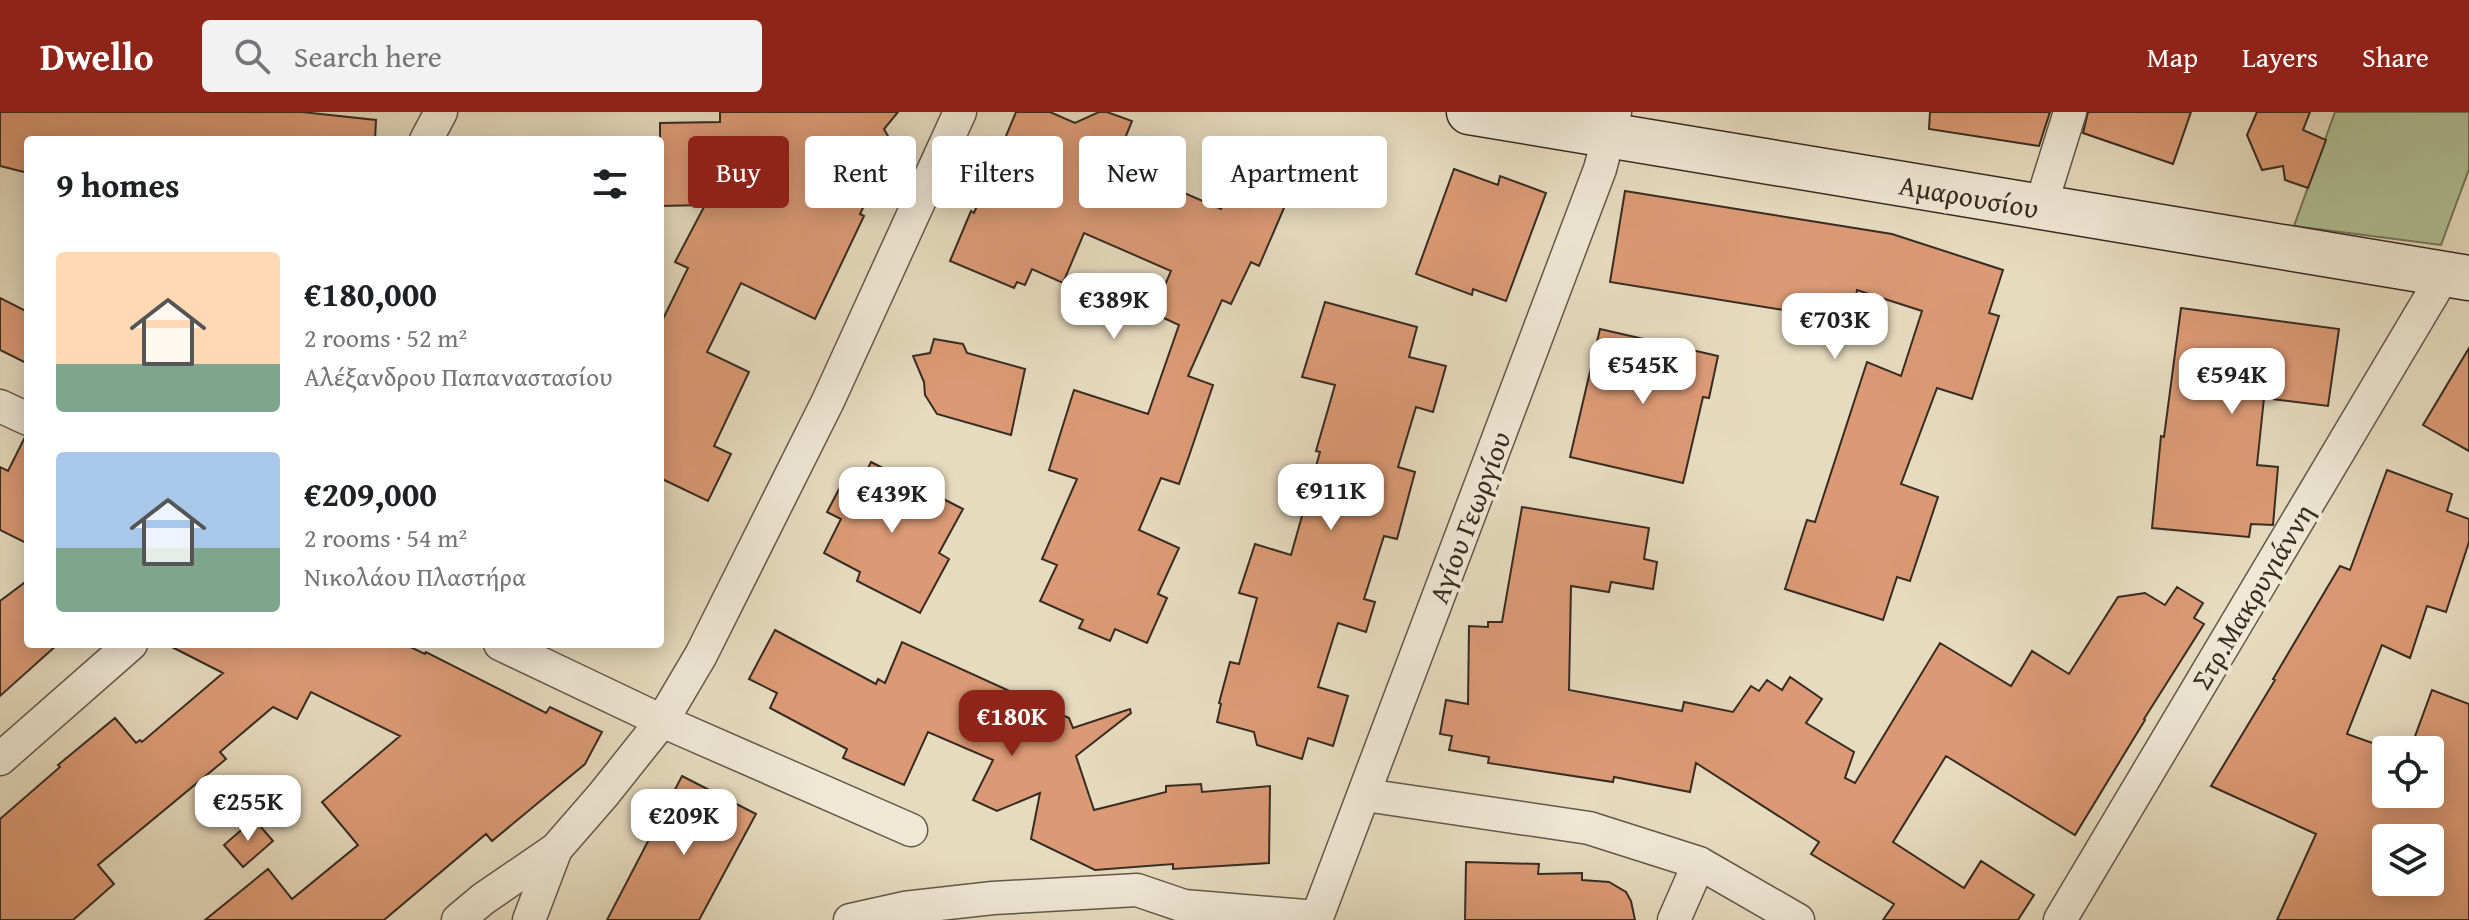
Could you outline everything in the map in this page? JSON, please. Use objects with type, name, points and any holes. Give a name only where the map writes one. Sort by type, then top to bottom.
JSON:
[{"type":"main road","name":"Αμαρουσίου","points":[[1469,112],[1612,123],[2040,208],[2457,275]]},
{"type":"street","points":[[458,920],[556,849],[662,721],[701,655],[828,401],[960,112]]},
{"type":"street","points":[[2040,208],[2070,112]]},
{"type":"street","name":"Αγίου Γεωργίου","points":[[1317,918],[1600,169],[1612,123]]},
{"type":"street","name":"Στρ.Μακρυγιάννη","points":[[2060,920],[2457,275]]},
{"type":"street","points":[[0,406],[24,417]]},
{"type":"street","points":[[0,759],[126,648]]},
{"type":"street","points":[[508,648],[662,721],[911,830]]},
{"type":"street","points":[[1365,795],[1589,828],[1699,863],[1798,920]]},
{"type":"street","points":[[529,920],[556,849]]},
{"type":"street","points":[[1674,920],[1699,863]]},
{"type":"street","points":[[850,920],[904,908],[993,898],[1137,890],[1184,906],[1317,918]]},
{"type":"green space","points":[[2335,112],[2469,112],[2469,169],[2441,245],[2294,226]]},
{"type":"building","points":[[0,112],[302,112],[376,120],[375,136],[24,136],[24,172],[0,166]]},
{"type":"building","points":[[720,112],[898,112],[884,129],[888,136],[805,136],[805,208],[863,208],[860,214],[864,216],[815,319],[741,283],[707,352],[749,372],[714,446],[731,454],[708,501],[664,480],[664,317],[688,268],[675,262],[703,208],[789,208],[789,136],[688,136],[688,205],[664,206],[664,136],[660,136],[660,123],[720,122]]},
{"type":"building","points":[[1016,112],[1050,112],[1075,123],[1099,112],[1107,112],[1132,121],[1126,136],[1079,136],[1079,208],[1186,208],[1186,194],[1202,201],[1202,208],[1284,208],[1259,266],[1251,262],[1231,304],[1222,300],[1188,376],[1213,385],[1179,484],[1161,478],[1139,530],[1179,548],[1158,594],[1167,598],[1147,643],[1115,629],[1110,641],[1079,628],[1083,620],[1040,601],[1057,565],[1042,559],[1077,479],[1049,470],[1074,390],[1148,414],[1179,325],[1153,313],[1171,271],[1084,233],[1063,283],[1032,269],[1025,285],[1017,282],[1014,288],[950,261],[971,211],[974,213],[976,208],[1063,208],[1063,136],[1006,136]]},
{"type":"building","points":[[1930,112],[2050,112],[2039,146],[1929,129]]},
{"type":"building","points":[[2088,112],[2191,112],[2173,164],[2083,133]]},
{"type":"building","points":[[2257,112],[2310,112],[2303,130],[2326,140],[2308,188],[2285,180],[2283,166],[2262,170],[2247,135]]},
{"type":"building","points":[[1454,169],[1498,185],[1500,176],[1546,193],[1506,301],[1473,289],[1472,295],[1416,274]]},
{"type":"building","points":[[1625,191],[1892,234],[2003,270],[1989,313],[1999,316],[1972,399],[1937,388],[1901,484],[1938,497],[1910,581],[1897,577],[1883,620],[1785,589],[1807,520],[1815,522],[1867,362],[1901,376],[1922,311],[1857,290],[1852,321],[1610,282]]},
{"type":"building","points":[[0,298],[24,310],[24,362],[0,350]]},
{"type":"building","points":[[1325,302],[1417,327],[1409,357],[1446,366],[1433,412],[1416,407],[1398,467],[1415,472],[1397,539],[1384,536],[1364,599],[1375,602],[1366,632],[1338,623],[1318,687],[1348,696],[1333,746],[1308,738],[1302,759],[1257,745],[1254,732],[1217,722],[1230,662],[1239,664],[1257,598],[1239,593],[1255,544],[1291,555],[1320,452],[1316,451],[1335,385],[1302,377]]},
{"type":"building","points":[[2181,308],[2339,329],[2328,406],[2264,398],[2257,465],[2278,467],[2273,525],[2251,524],[2249,537],[2152,528],[2161,436],[2164,437]]},
{"type":"building","points":[[1600,329],[1718,356],[1709,398],[1703,397],[1683,483],[1570,457]]},
{"type":"building","points":[[934,339],[963,344],[967,353],[1025,369],[1011,435],[937,414],[925,395],[924,382],[913,356],[930,353]]},
{"type":"building","points":[[2469,348],[2469,451],[2423,425]]},
{"type":"building","points":[[24,439],[24,542],[0,530],[0,467],[8,471]]},
{"type":"building","points":[[871,462],[963,509],[939,553],[949,559],[920,613],[857,581],[860,572],[824,553],[841,519],[827,512],[846,476],[860,484]]},
{"type":"building","points":[[2387,470],[2452,494],[2447,511],[2469,519],[2469,542],[2446,612],[2427,606],[2410,658],[2382,645],[2347,734],[2372,743],[2372,808],[2444,808],[2444,736],[2415,736],[2432,690],[2469,704],[2469,920],[2277,920],[2316,834],[2211,786],[2340,566],[2350,570]]},
{"type":"building","points":[[1522,507],[1649,528],[1644,559],[1657,562],[1653,589],[1611,582],[1609,592],[1571,586],[1569,690],[1682,711],[1684,702],[1733,712],[1751,686],[1759,691],[1767,680],[1782,690],[1790,677],[1822,699],[1806,723],[1854,752],[1845,778],[1855,783],[1940,643],[2011,686],[2032,651],[2069,674],[2118,597],[2145,593],[2165,605],[2177,587],[2203,603],[2194,618],[2204,624],[2075,835],[1946,756],[1893,842],[1964,888],[1981,861],[2034,895],[2018,920],[1883,920],[1894,904],[1811,854],[1819,842],[1696,763],[1690,792],[1614,777],[1613,782],[1488,763],[1489,757],[1449,750],[1452,736],[1440,734],[1446,700],[1468,704],[1469,626],[1488,627],[1488,622],[1502,622]]},
{"type":"building","points":[[24,583],[24,648],[54,648],[0,696],[0,601]]},
{"type":"building","points":[[775,630],[876,684],[878,679],[885,683],[902,642],[1069,718],[1073,728],[1130,709],[1131,713],[1076,756],[1094,810],[1166,792],[1166,786],[1201,784],[1202,792],[1270,786],[1269,863],[1173,869],[1173,864],[1095,870],[1031,839],[1040,793],[997,811],[973,800],[993,760],[928,732],[904,785],[843,758],[847,749],[770,708],[777,693],[749,679]]},
{"type":"building","points":[[174,648],[412,648],[546,713],[550,707],[602,732],[585,764],[492,841],[486,834],[384,920],[205,920],[268,869],[292,899],[358,845],[322,802],[400,736],[311,692],[297,719],[273,707],[220,752],[226,759],[98,865],[114,884],[73,920],[0,920],[0,819],[115,718],[136,743],[142,742],[223,673]]},
{"type":"building","points":[[682,776],[756,814],[699,920],[607,920]]},
{"type":"building","points":[[254,819],[273,841],[243,867],[224,845]]},
{"type":"building","points":[[1466,862],[1539,864],[1538,874],[1582,873],[1582,880],[1609,882],[1626,892],[1635,920],[1465,920]]}]
